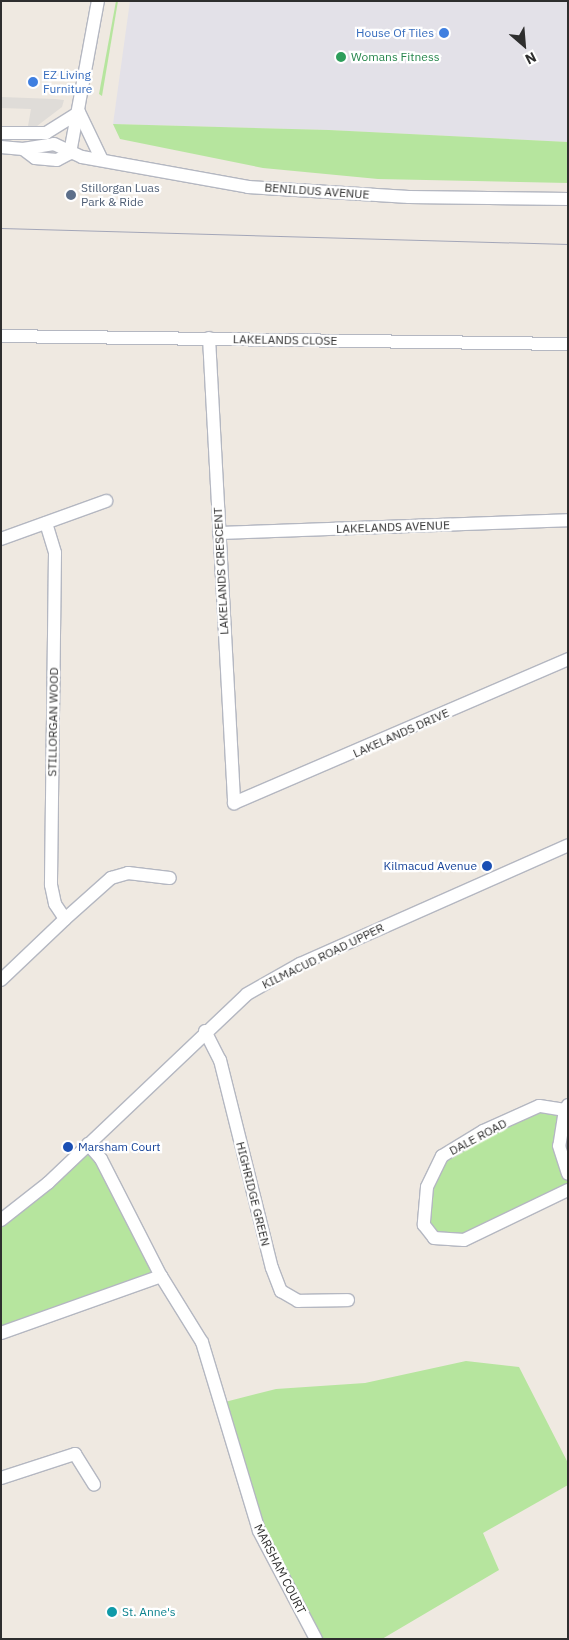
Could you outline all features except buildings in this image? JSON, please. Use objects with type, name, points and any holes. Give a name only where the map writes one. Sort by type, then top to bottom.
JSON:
[{"type":"street","points":[[70,153],[98,1]]},
{"type":"street","points":[[1,133],[46,134],[79,112]]},
{"type":"street","points":[[79,112],[102,160]]},
{"type":"street","name":"BENILDUS AVENUE","points":[[1,147],[23,149],[39,144],[54,144],[70,153],[102,160],[268,188],[409,197],[568,199]]},
{"type":"street","name":"LAKELANDS CLOSE","points":[[1,336],[568,344]]},
{"type":"street","name":"LAKELANDS CRESCENT","points":[[209,338],[234,803]]},
{"type":"street","points":[[1,539],[106,501]]},
{"type":"street","name":"LAKELANDS AVENUE","points":[[219,533],[568,520]]},
{"type":"street","name":"STILLORGAN WOOD","points":[[46,523],[55,553],[51,885],[55,904],[65,919]]},
{"type":"street","name":"LAKELANDS DRIVE","points":[[234,803],[568,659]]},
{"type":"street","name":"KILMACUD ROAD UPPER","points":[[3,1217],[88,1144],[204,1031],[247,994],[273,978],[568,845]]},
{"type":"street","points":[[1,980],[110,878],[128,873],[170,878]]},
{"type":"street","name":"HIGHRIDGE GREEN","points":[[204,1031],[220,1060],[272,1268],[281,1291],[298,1301],[348,1300]]},
{"type":"street","name":"DALE ROAD","points":[[568,1174],[559,1146],[566,1108],[539,1106],[483,1131],[442,1156],[427,1188],[424,1225],[434,1238],[464,1240],[568,1190]]},
{"type":"street","name":"MARSHAM COURT","points":[[88,1144],[101,1159],[161,1276],[202,1342],[259,1531],[316,1639]]},
{"type":"street","points":[[1,1333],[161,1276]]},
{"type":"street","points":[[1,1478],[75,1454],[94,1485]]},
{"type":"shaded area","points":[[130,1],[568,1],[568,142],[329,130],[113,124]]},
{"type":"shaded area","points":[[1,97],[64,100],[62,107],[37,126],[28,126],[31,109],[1,108]]},
{"type":"green space","points":[[116,1],[118,1],[102,96],[99,94]]},
{"type":"green space","points":[[113,124],[329,130],[568,142],[568,183],[378,179],[263,168],[120,139]]},
{"type":"green space","points":[[539,1106],[565,1110],[559,1146],[568,1175],[568,1189],[464,1240],[434,1238],[424,1210],[443,1156]]},
{"type":"green space","points":[[88,1144],[161,1276],[1,1333],[1,1220]]},
{"type":"green space","points":[[466,1361],[519,1367],[568,1463],[568,1485],[483,1533],[499,1570],[382,1639],[316,1639],[259,1531],[221,1403],[276,1389],[365,1383]]},
{"type":"tram line","points":[[1,228],[568,244]]},
{"type":"place","name":"House Of Tiles","points":[[444,33]]},
{"type":"place","name":"Womans Fitness","points":[[341,57]]},
{"type":"place","name":"EZ Living Furniture","points":[[33,82]]},
{"type":"place","name":"Stillorgan Luas Park & Ride","points":[[71,195]]},
{"type":"place","name":"Kilmacud Avenue","points":[[487,866]]},
{"type":"place","name":"Marsham Court","points":[[68,1147]]},
{"type":"place","name":"St. Anne's","points":[[112,1612]]}]
